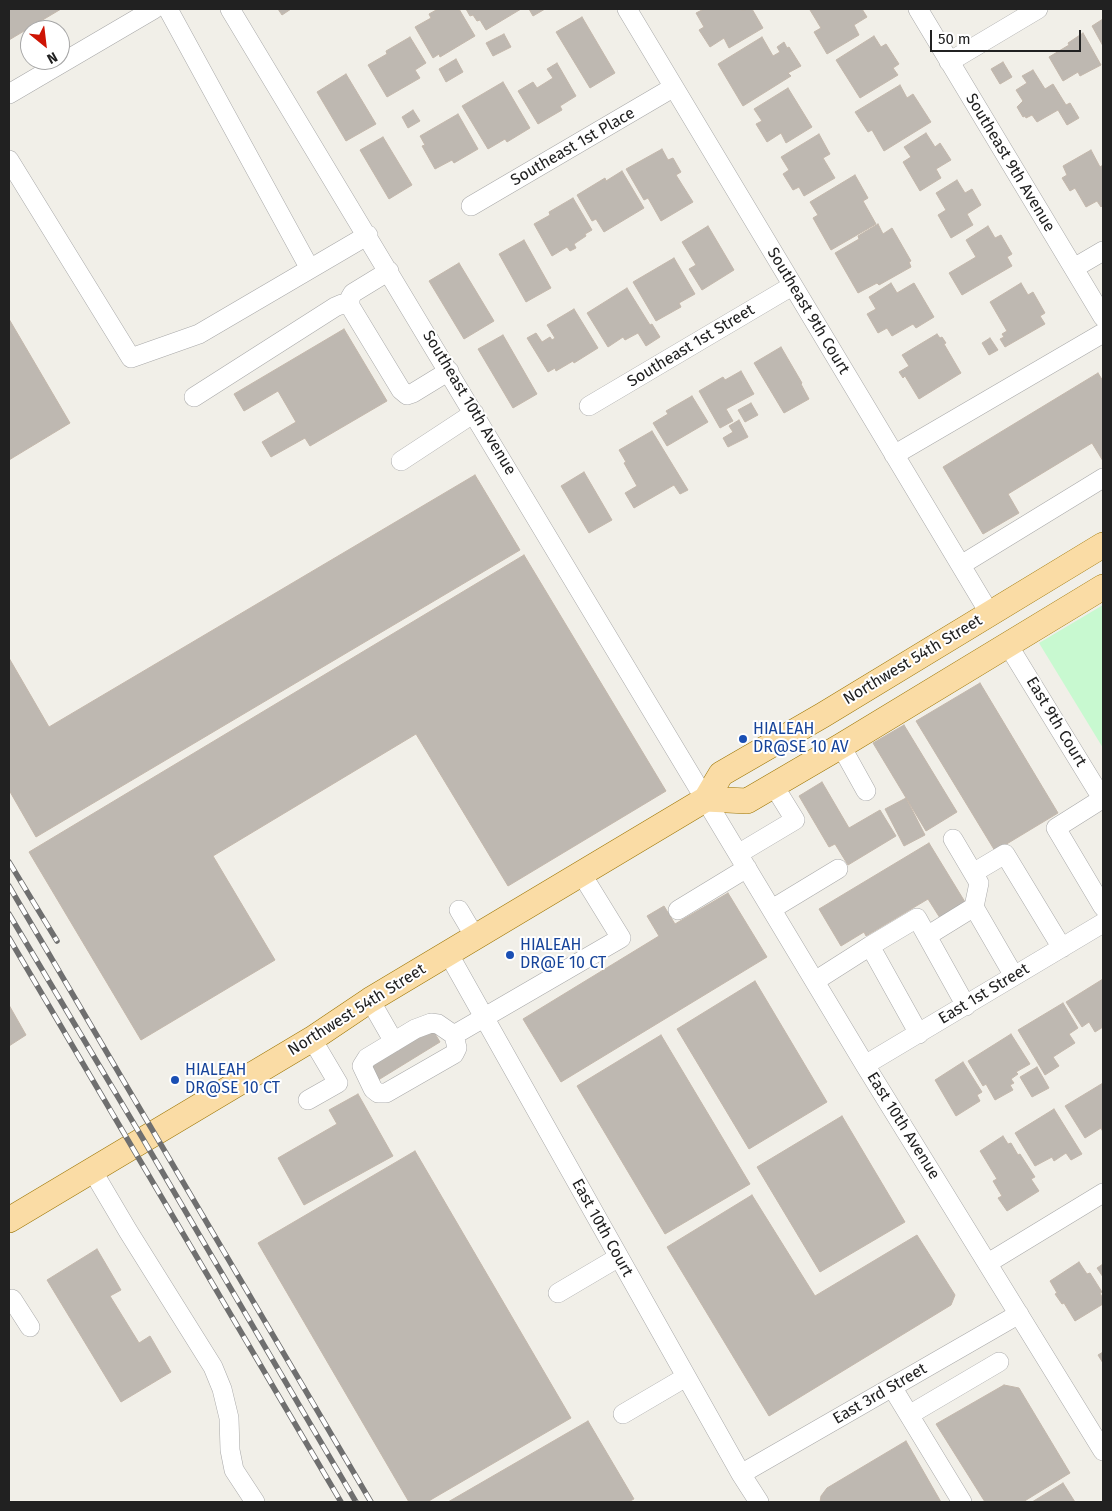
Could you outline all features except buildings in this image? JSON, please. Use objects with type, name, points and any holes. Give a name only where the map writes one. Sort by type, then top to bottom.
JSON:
[{"type":"main road","name":"Northwest 54th Street","points":[[9,1220],[312,1039],[370,1000],[706,799],[721,774],[1103,545]]},
{"type":"main road","points":[[1032,630],[1046,596],[1103,562]]},
{"type":"main road","points":[[706,799],[747,802],[1103,587]]},
{"type":"street","points":[[9,94],[154,9]]},
{"type":"street","points":[[168,9],[310,269]]},
{"type":"street","name":"Southeast 10th Avenue","points":[[230,9],[706,799]]},
{"type":"street","name":"Southeast 9th Court","points":[[626,9],[990,614]]},
{"type":"street","name":"Southeast 9th Avenue","points":[[918,9],[1103,317]]},
{"type":"street","points":[[949,62],[1038,9]]},
{"type":"street","name":"Southeast 1st Place","points":[[471,206],[674,88]]},
{"type":"street","points":[[9,160],[131,358],[199,334],[368,236]]},
{"type":"street","points":[[1074,268],[1103,251]]},
{"type":"street","points":[[389,271],[353,293],[350,298],[350,306],[402,390],[407,395],[449,371]]},
{"type":"street","name":"Southeast 1st Street","points":[[589,406],[792,286]]},
{"type":"street","points":[[194,397],[335,307],[342,304],[350,306]]},
{"type":"street","points":[[894,455],[1103,333]]},
{"type":"street","points":[[401,461],[474,413]]},
{"type":"street","points":[[961,565],[1103,478]]},
{"type":"street","name":"East 9th Court","points":[[1008,645],[1103,799]]},
{"type":"street","points":[[841,746],[866,792]]},
{"type":"street","points":[[678,910],[795,820],[774,786]]},
{"type":"street","name":"East 10th Avenue","points":[[706,799],[865,1065],[1103,1451]]},
{"type":"street","points":[[1103,799],[1056,828],[1103,907]]},
{"type":"street","points":[[952,839],[979,883],[974,907],[1014,976]]},
{"type":"street","points":[[973,873],[1006,854],[1062,948]]},
{"type":"street","points":[[772,909],[838,869]]},
{"type":"street","points":[[454,1035],[621,938],[581,873]]},
{"type":"street","points":[[927,936],[974,907]]},
{"type":"street","points":[[459,910],[475,937]]},
{"type":"street","points":[[815,981],[917,918],[966,1006]]},
{"type":"street","name":"East 1st Street","points":[[865,1065],[1103,924]]},
{"type":"street","points":[[870,946],[919,1034]]},
{"type":"street","name":"East 10th Court","points":[[448,953],[686,1377],[759,1502]]},
{"type":"street","points":[[370,1000],[394,1042]]},
{"type":"street","points":[[431,1022],[438,1024],[454,1035],[457,1048],[454,1054],[386,1093],[378,1093],[373,1089],[362,1066],[367,1058],[431,1022]]},
{"type":"street","points":[[308,1100],[338,1083],[312,1039]]},
{"type":"street","points":[[92,1170],[213,1367],[222,1389],[229,1418],[230,1450],[234,1470],[255,1502]]},
{"type":"street","points":[[988,1263],[1103,1193]]},
{"type":"street","points":[[558,1294],[619,1257]]},
{"type":"street","points":[[9,1300],[12,1298],[30,1326]]},
{"type":"street","name":"East 3rd Street","points":[[741,1474],[1019,1314]]},
{"type":"street","points":[[909,1415],[999,1362]]},
{"type":"street","points":[[623,1414],[686,1377]]},
{"type":"street","points":[[892,1387],[962,1502]]},
{"type":"green space","points":[[1103,605],[1103,748],[1039,643]]},
{"type":"railway","points":[[9,862],[57,941]]},
{"type":"railway","points":[[9,886],[371,1502]]},
{"type":"railway","points":[[9,914],[356,1502]]},
{"type":"railway","points":[[9,938],[341,1502]]},
{"type":"place","name":"HIALEAH DR@SE 10 AV","points":[[743,739]]},
{"type":"place","name":"HIALEAH DR@E 10 CT","points":[[510,955]]},
{"type":"place","name":"HIALEAH DR@SE 10 CT","points":[[175,1080]]}]
